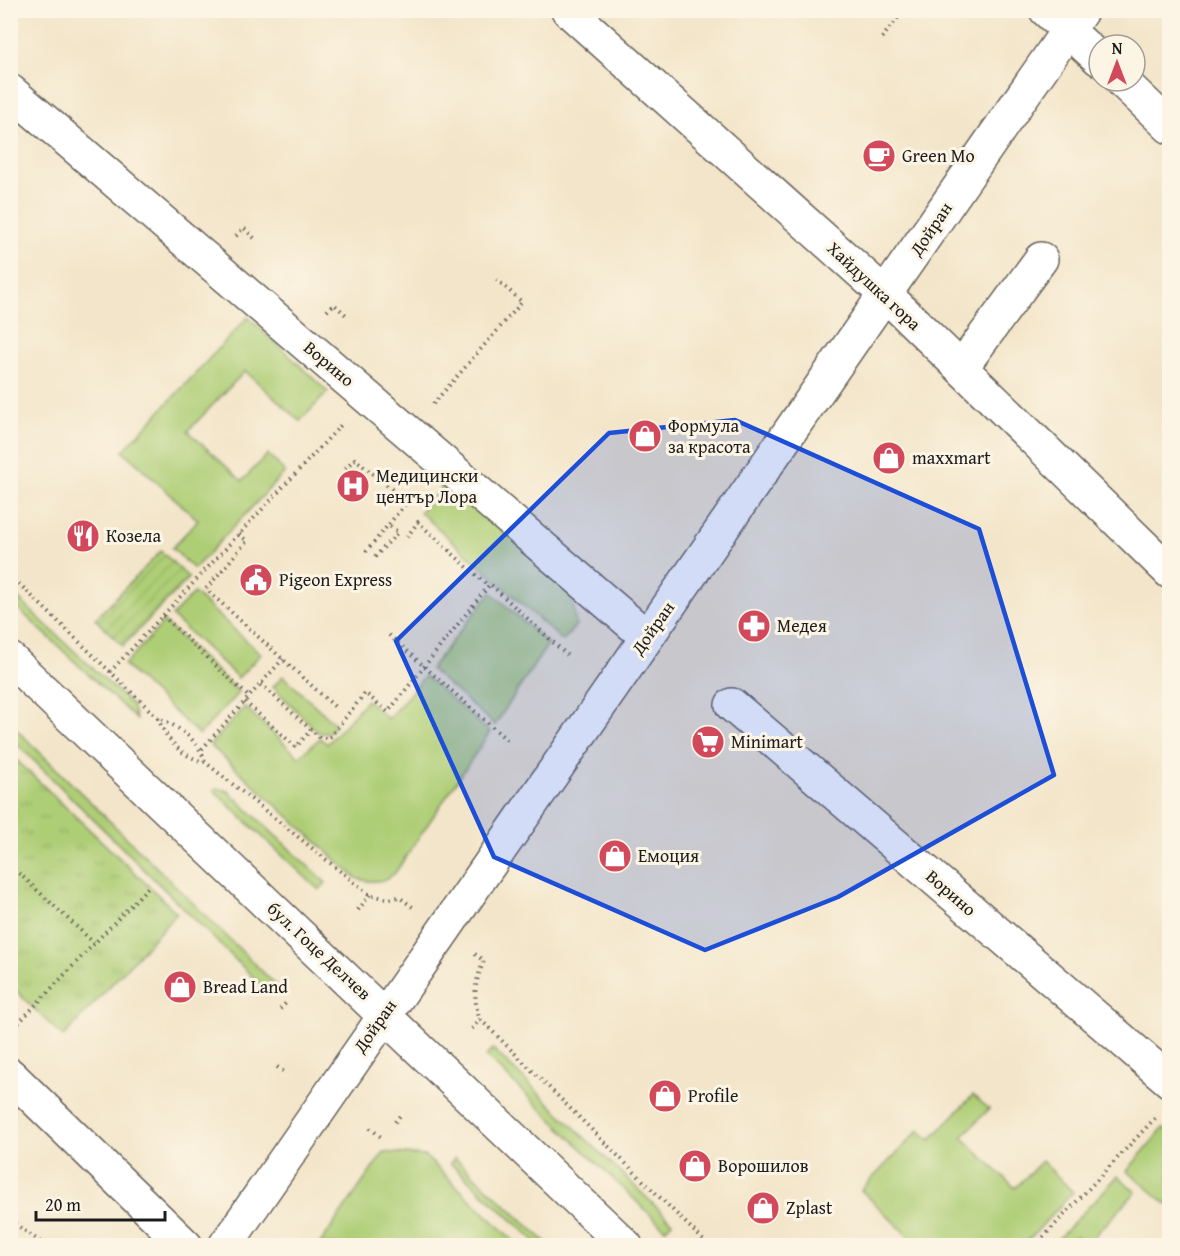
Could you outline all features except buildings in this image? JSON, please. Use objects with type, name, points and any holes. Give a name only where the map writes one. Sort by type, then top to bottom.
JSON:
[{"type":"street","name":"Хайдушка гора","points":[[568,10],[885,294],[1170,572]]},
{"type":"street","name":"Дойран","points":[[225,1245],[885,294],[1065,17]]},
{"type":"street","points":[[1065,17],[1087,44]]},
{"type":"street","name":"Ворино","points":[[10,91],[647,637]]},
{"type":"street","points":[[1135,93],[1170,127]]},
{"type":"street","points":[[961,368],[1041,259]]},
{"type":"street","name":"бул. Гоце Делчев","points":[[10,659],[627,1245]]},
{"type":"street","name":"Ворино","points":[[732,705],[1166,1096]]},
{"type":"street","points":[[10,1075],[186,1245]]},
{"type":"path","points":[[882,38],[904,10]]},
{"type":"path","points":[[244,228],[256,240]]},
{"type":"path","points":[[408,432],[522,302],[496,279]]},
{"type":"path","points":[[334,304],[346,315]]},
{"type":"path","points":[[110,672],[367,396]]},
{"type":"path","points":[[345,468],[355,459],[407,502],[365,553]]},
{"type":"path","points":[[406,537],[418,522],[567,655]]},
{"type":"path","points":[[375,557],[398,532],[388,525]]},
{"type":"path","points":[[239,534],[247,541],[206,589],[335,707]]},
{"type":"path","points":[[10,575],[158,718],[174,724],[202,749],[206,762]]},
{"type":"path","points":[[261,684],[320,738],[329,738],[365,693],[387,712],[488,586]]},
{"type":"path","points":[[163,616],[249,697]]},
{"type":"path","points":[[389,635],[507,740]]},
{"type":"path","points":[[202,749],[283,659]]},
{"type":"path","points":[[245,702],[297,747],[311,730]]},
{"type":"path","points":[[158,718],[163,731],[181,751],[194,760],[206,762],[370,895],[389,899],[399,897],[407,903]]},
{"type":"path","points":[[10,865],[94,943]]},
{"type":"path","points":[[10,1032],[150,885]]},
{"type":"path","points":[[358,910],[370,895]]},
{"type":"path","points":[[476,954],[484,961],[476,979],[474,1004],[480,1019],[709,1245]]},
{"type":"path","points":[[280,1009],[288,1001]]},
{"type":"path","points":[[472,1029],[480,1019]]},
{"type":"path","points":[[278,1067],[283,1071]]},
{"type":"path","points":[[1035,1245],[1166,1096]]},
{"type":"path","points":[[395,1122],[402,1113]]},
{"type":"path","points":[[369,1128],[381,1137]]},
{"type":"path","points":[[10,1220],[46,1245]]},
{"type":"path","points":[[10,1237],[12,1245]]},
{"type":"highlighted area","points":[[735,420],[979,529],[1054,775],[838,897],[705,950],[494,857],[396,641],[609,433]]},
{"type":"green space","points":[[248,317],[328,392],[300,421],[245,371],[188,431],[242,481],[268,454],[285,472],[194,569],[172,548],[198,520],[123,451]]},
{"type":"green space","points":[[446,483],[571,588],[576,625],[563,641],[420,512]]},
{"type":"green space","points":[[161,551],[189,578],[123,646],[95,619]]},
{"type":"green space","points":[[10,591],[132,705],[136,719],[11,602]]},
{"type":"green space","points":[[491,592],[548,644],[495,725],[430,669]]},
{"type":"green space","points":[[194,593],[261,654],[238,678],[172,616]]},
{"type":"green space","points":[[164,622],[239,692],[199,735],[124,665]]},
{"type":"green space","points":[[283,676],[336,725],[328,733],[319,733],[273,687]]},
{"type":"green space","points":[[425,676],[490,732],[395,873],[382,880],[366,881],[356,878],[210,745],[245,707],[299,757],[320,738],[327,744],[367,700],[388,719]]},
{"type":"green space","points":[[10,723],[277,986],[270,994],[11,738]]},
{"type":"green space","points":[[10,754],[177,913],[63,1037],[11,986]]},
{"type":"green space","points":[[217,788],[228,791],[326,883],[319,890],[214,791]]},
{"type":"green space","points":[[493,1049],[672,1222],[665,1229],[486,1056]]},
{"type":"green space","points":[[973,1095],[989,1109],[962,1137],[1015,1188],[1042,1161],[1073,1192],[1024,1245],[917,1245],[861,1190],[919,1130],[930,1140]]},
{"type":"green space","points":[[1163,1128],[1169,1133],[1169,1206],[1127,1171]]},
{"type":"green space","points":[[384,1152],[425,1156],[518,1245],[319,1245]]},
{"type":"green space","points":[[455,1158],[549,1245],[539,1245],[450,1163]]},
{"type":"green space","points":[[1118,1176],[1136,1192],[1086,1245],[1076,1236],[1067,1245],[1052,1245]]},
{"type":"place","name":"Green Mo","points":[[879,156]]},
{"type":"place","name":"Формула за красота","points":[[645,436]]},
{"type":"place","name":"maxxmart","points":[[889,458]]},
{"type":"place","name":"Медицински център Лора","points":[[353,486]]},
{"type":"place","name":"Козела","points":[[83,536]]},
{"type":"place","name":"Pigeon Express","points":[[256,580]]},
{"type":"place","name":"Медея","points":[[754,626]]},
{"type":"place","name":"Minimart","points":[[708,742]]},
{"type":"place","name":"Емоция","points":[[615,856]]},
{"type":"place","name":"Bread Land","points":[[180,987]]},
{"type":"place","name":"Profile","points":[[665,1096]]},
{"type":"place","name":"Ворошилов","points":[[695,1166]]},
{"type":"place","name":"Zplast","points":[[763,1208]]}]
